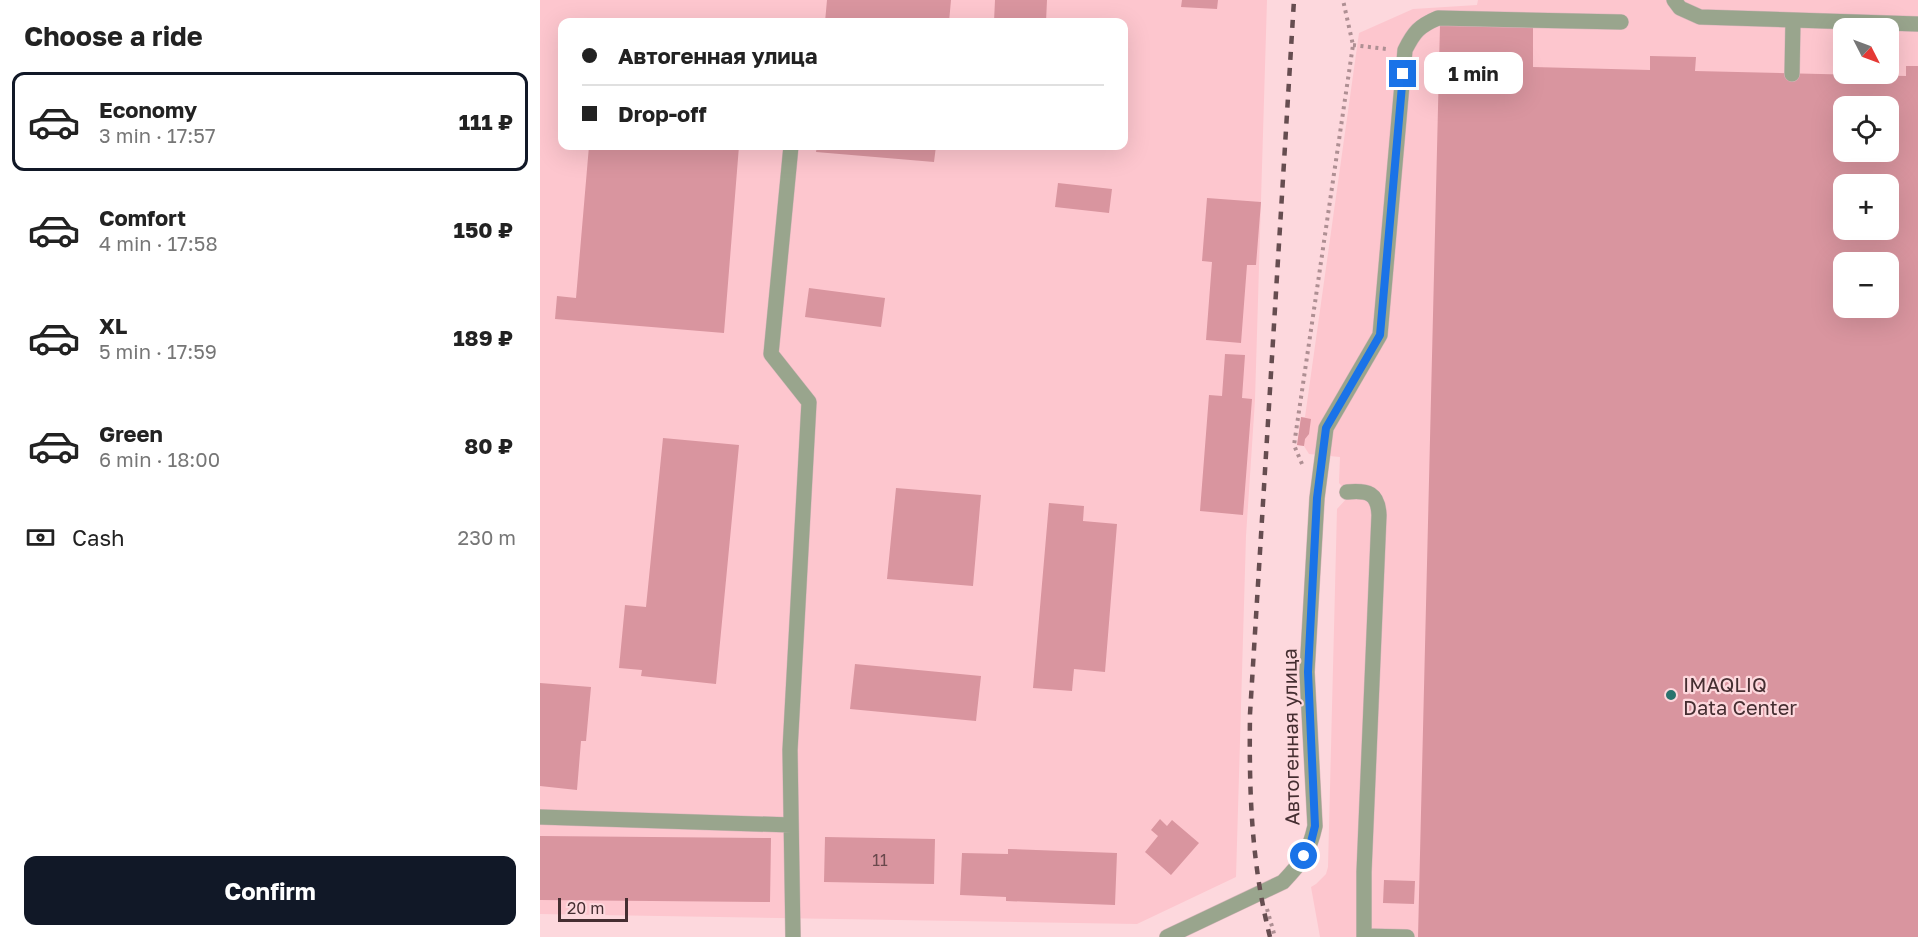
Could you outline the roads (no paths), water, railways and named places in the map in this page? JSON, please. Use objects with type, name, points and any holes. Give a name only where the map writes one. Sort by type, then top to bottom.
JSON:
[{"type":"street","points":[[1674,0],[1680,8],[1700,17],[1918,24]]},
{"type":"street","name":"Автогенная улица","points":[[1167,937],[1283,882],[1297,867],[1310,846],[1315,826],[1308,672],[1317,498],[1326,428],[1380,335],[1405,50],[1412,36],[1423,24],[1438,18],[1621,22]]},
{"type":"street","points":[[1792,74],[1793,20]]},
{"type":"street","points":[[790,150],[771,354],[809,402],[790,750],[793,937]]},
{"type":"street","points":[[1347,492],[1359,491],[1370,494],[1378,502],[1379,515],[1364,872],[1364,936],[1407,937]]},
{"type":"street","points":[[540,817],[791,825]]},
{"type":"railway","points":[[1270,937],[1255,854],[1250,771],[1250,714],[1294,0]]},
{"type":"place","name":"IMAQLIQ Data Center","points":[[1671,695]]}]
